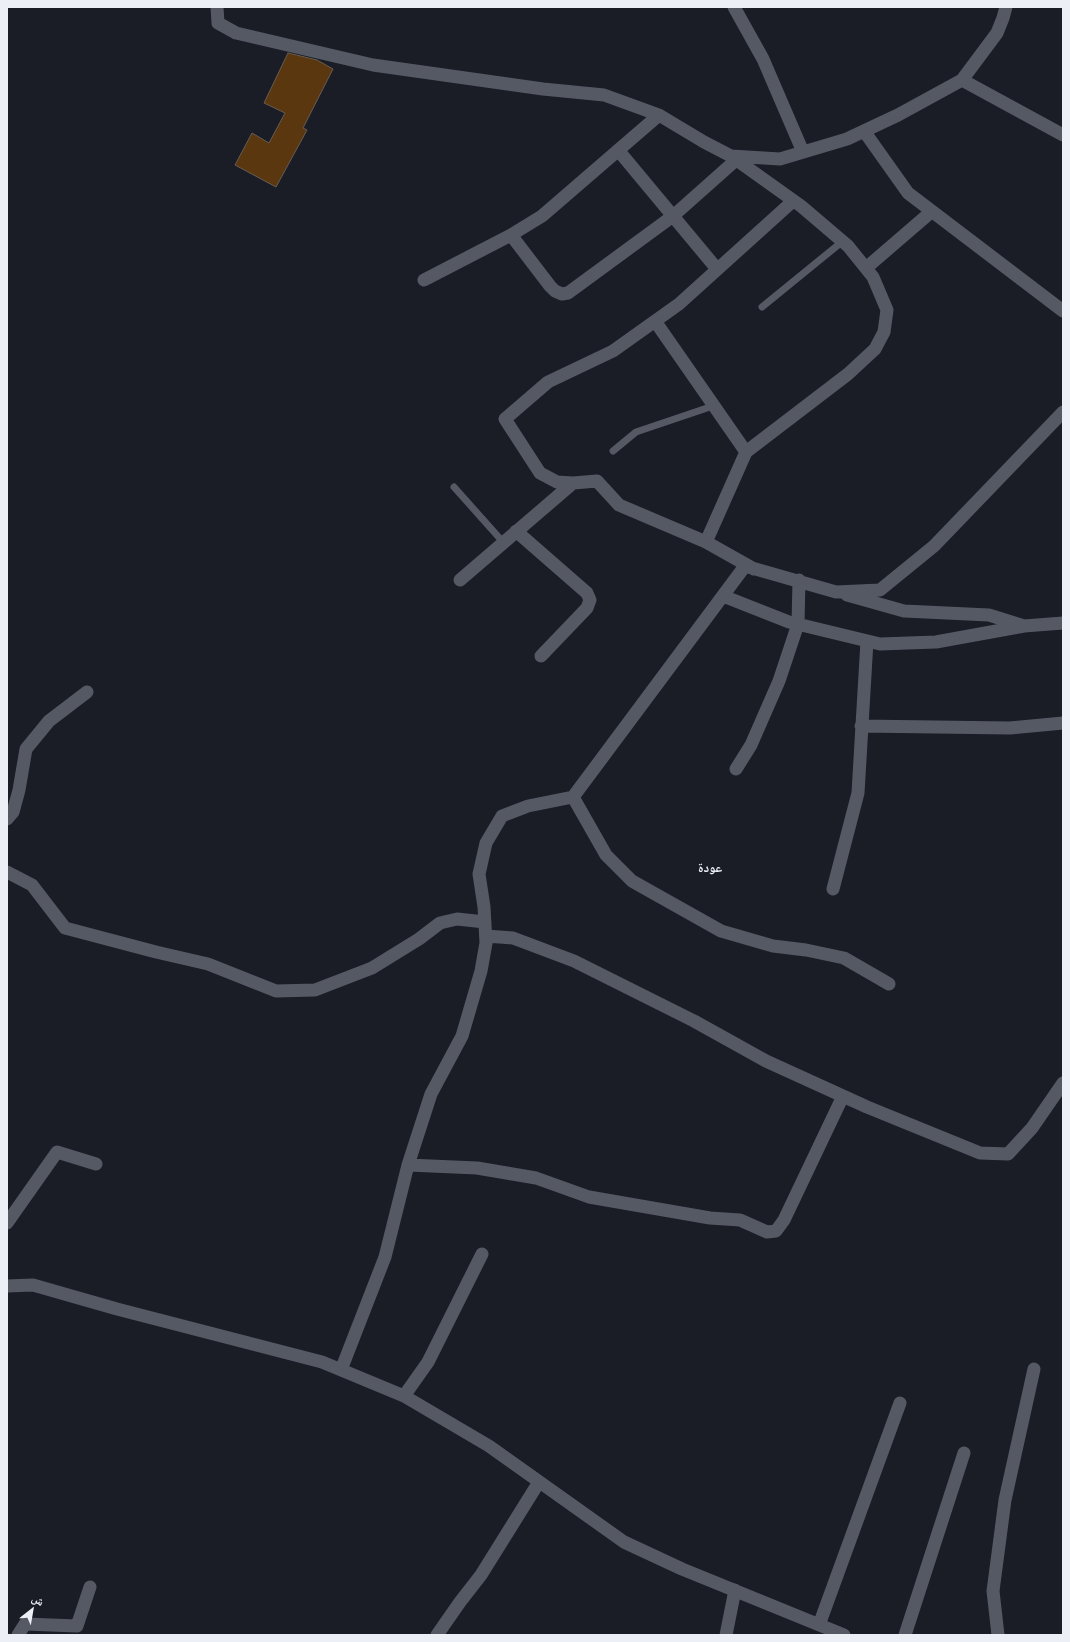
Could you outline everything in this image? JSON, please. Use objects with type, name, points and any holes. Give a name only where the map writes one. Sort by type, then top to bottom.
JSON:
[{"type":"street","points":[[217,7],[218,23],[236,33],[373,65],[604,95],[659,115],[734,158],[793,201],[843,241],[873,277],[887,310],[884,332],[875,349],[848,374],[746,452],[706,542]]},
{"type":"street","points":[[734,7],[763,59],[803,152]]},
{"type":"street","points":[[511,235],[550,286],[555,291],[562,294],[568,293],[673,216],[734,158],[780,158],[847,139],[898,115],[962,80],[996,33],[1006,7]]},
{"type":"street","points":[[962,80],[1063,135]]},
{"type":"street","points":[[424,280],[511,235],[542,216],[659,115]]},
{"type":"street","points":[[864,131],[908,193],[1063,311]]},
{"type":"street","points":[[618,150],[717,269]]},
{"type":"street","points":[[754,569],[706,542],[619,504],[597,481],[573,483],[557,482],[540,473],[505,419],[548,382],[613,351],[679,304],[793,201]]},
{"type":"street","points":[[866,268],[931,212]]},
{"type":"street","points":[[655,321],[746,452]]},
{"type":"street","points":[[836,592],[880,590],[934,546],[1063,412]]},
{"type":"street","points":[[460,580],[573,483]]},
{"type":"street","points":[[516,532],[587,593],[590,600],[587,608],[541,656]]},
{"type":"street","points":[[341,1370],[385,1257],[408,1165],[431,1094],[462,1036],[481,971],[486,936],[484,907],[479,874],[486,844],[502,816],[528,806],[573,797],[745,566],[904,611],[989,615],[1024,626]]},
{"type":"street","points":[[736,769],[751,745],[779,681],[798,624],[798,580]]},
{"type":"street","points":[[723,596],[788,622],[880,644],[936,642],[1024,626],[1063,623]]},
{"type":"street","points":[[833,889],[858,793],[867,641]]},
{"type":"street","points":[[7,818],[13,812],[15,805],[26,749],[49,721],[87,692]]},
{"type":"street","points":[[862,726],[1010,728],[1063,723]]},
{"type":"street","points":[[573,797],[606,855],[632,881],[721,931],[773,946],[806,950],[844,958],[889,984]]},
{"type":"street","points":[[7,872],[32,885],[65,928],[208,964],[276,991],[315,990],[372,968],[419,939],[440,923],[457,919],[485,922]]},
{"type":"street","points":[[486,936],[514,938],[574,961],[694,1021],[766,1062],[980,1153],[1008,1154],[1032,1128],[1063,1083]]},
{"type":"street","points":[[408,1165],[477,1168],[536,1178],[589,1197],[710,1218],[740,1220],[767,1232],[776,1231],[784,1220],[843,1096]]},
{"type":"street","points":[[7,1223],[57,1152],[96,1164]]},
{"type":"street","points":[[404,1396],[428,1362],[482,1254]]},
{"type":"street","points":[[7,1286],[33,1286],[322,1362],[404,1396],[489,1446],[624,1542],[682,1569],[844,1635]]},
{"type":"street","points":[[998,1635],[993,1591],[1005,1500],[1034,1369]]},
{"type":"street","points":[[819,1625],[900,1402]]},
{"type":"street","points":[[905,1635],[964,1453]]},
{"type":"street","points":[[437,1635],[481,1575],[539,1482]]},
{"type":"street","points":[[18,1635],[25,1624],[77,1626],[90,1587]]},
{"type":"street","points":[[726,1635],[735,1590]]},
{"type":"lane","points":[[762,307],[843,241]]},
{"type":"lane","points":[[613,451],[636,432],[713,406]]},
{"type":"lane","points":[[454,487],[503,542]]},
{"type":"building","points":[[288,53],[317,60],[333,69],[303,128],[307,130],[276,187],[235,165],[252,133],[269,143],[285,113],[264,103]]},
{"type":"district","name":"عودة","points":[[710,868]]}]
